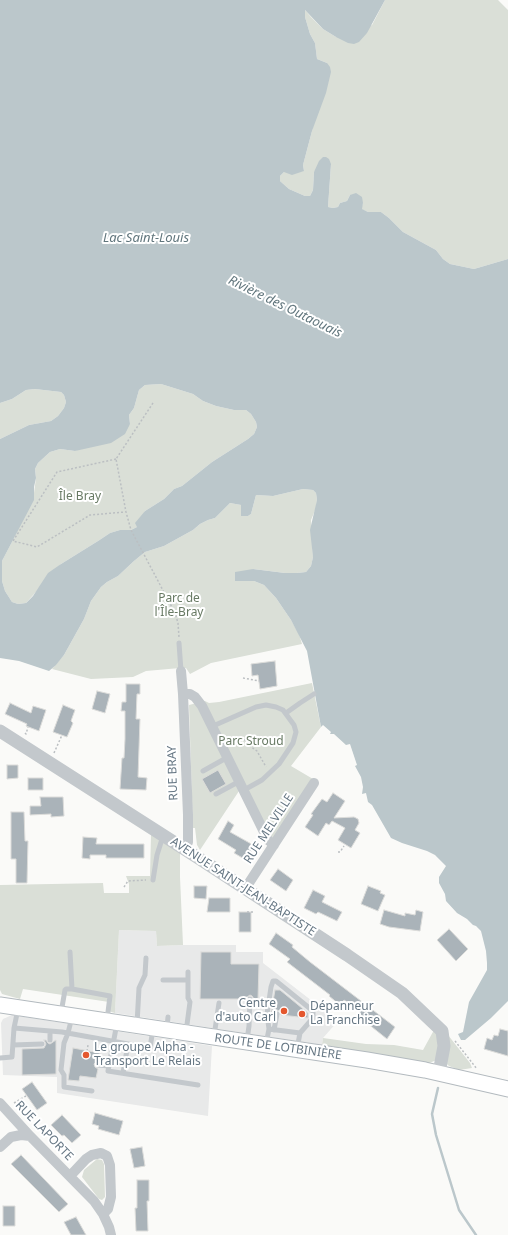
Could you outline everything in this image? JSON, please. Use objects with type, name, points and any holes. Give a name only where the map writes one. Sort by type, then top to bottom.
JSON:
[{"type":"main road","name":"ROUTE DE LOTBINIÈRE","points":[[0,1005],[136,1026],[163,1025],[186,1033],[367,1060],[439,1073],[508,1089]]},
{"type":"street","name":"RUE BRAY","points":[[180,671],[183,694],[188,835],[188,844],[185,849]]},
{"type":"street","points":[[183,694],[190,694],[199,701],[213,726],[268,840],[274,845]]},
{"type":"street","name":"AVENUE SAINT-JEAN-BAPTISTE","points":[[0,731],[185,849],[390,984],[420,1009],[439,1027],[443,1034],[444,1046],[439,1073]]},
{"type":"street","name":"RUE MELVILLE","points":[[245,889],[314,783]]},
{"type":"street","name":"RUE LAPORTE","points":[[5,1104],[30,1136],[94,1201],[103,1214],[111,1235]]},
{"type":"street","points":[[0,1147],[11,1137],[21,1135],[30,1136]]},
{"type":"street","name":"RUE LAPORTE","points":[[70,1176],[86,1159],[92,1155],[101,1153],[107,1156],[110,1165],[111,1197],[110,1205],[103,1214]]},
{"type":"lane","points":[[179,643],[180,671]]},
{"type":"lane","points":[[286,713],[314,694]]},
{"type":"lane","points":[[213,726],[261,706],[276,707],[286,713],[294,725],[296,732],[295,739],[291,747],[270,774],[255,785],[242,785],[216,794]]},
{"type":"lane","points":[[203,771],[226,753]]},
{"type":"lane","points":[[154,880],[157,855],[163,835]]},
{"type":"lane","points":[[70,952],[72,989]]},
{"type":"lane","points":[[136,1026],[139,988],[145,975],[146,958]]},
{"type":"lane","points":[[186,1033],[190,1002],[188,998],[188,972]]},
{"type":"lane","points":[[163,980],[188,980]]},
{"type":"lane","points":[[271,1029],[267,1014],[271,987],[273,981],[276,981],[313,1011],[313,1018],[300,1033],[297,1050]]},
{"type":"lane","points":[[92,1092],[64,1087],[64,1075],[61,1070],[64,1043],[68,1033],[66,989],[110,996],[113,1042],[108,1071],[198,1085]]},
{"type":"lane","points":[[246,1042],[249,1026],[250,999]]},
{"type":"lane","points":[[214,1037],[219,1003]]},
{"type":"lane","points":[[0,1058],[12,1057],[14,1028],[18,1008]]},
{"type":"lane","points":[[266,1045],[277,1014]]},
{"type":"lane","points":[[14,1028],[68,1033],[150,1048],[163,1025]]},
{"type":"lane","points":[[271,1029],[300,1033]]},
{"type":"lane","points":[[50,1031],[50,1040]]},
{"type":"lane","points":[[13,1045],[42,1044]]},
{"type":"lane","points":[[123,1073],[128,1044]]},
{"type":"lane","points":[[98,1065],[109,1066]]},
{"type":"path","points":[[126,512],[90,515],[37,547],[13,541],[57,472],[116,459],[153,403]]},
{"type":"path","points":[[116,459],[131,530],[175,613],[178,623],[179,643]]},
{"type":"path","points":[[243,678],[259,681]]},
{"type":"path","points":[[22,733],[26,734],[28,727]]},
{"type":"path","points":[[52,757],[62,735]]},
{"type":"path","points":[[226,753],[244,738],[247,744],[257,750],[270,774]]},
{"type":"path","points":[[338,852],[340,852],[344,846]]},
{"type":"path","points":[[124,887],[128,881],[154,880]]},
{"type":"path","points":[[247,912],[254,912]]},
{"type":"path","points":[[454,1039],[476,1067]]},
{"type":"path","points":[[5,1104],[26,1096]]},
{"type":"shaded area","points":[[119,930],[156,931],[157,946],[236,945],[236,952],[263,952],[263,963],[338,1021],[323,1038],[322,1045],[115,1013]]},
{"type":"shaded area","points":[[12,1015],[212,1046],[208,1116],[57,1093],[57,1077],[3,1075],[1,1023],[3,1019]]},
{"type":"green space","points":[[385,0],[498,0],[508,10],[508,259],[474,269],[450,264],[443,259],[436,250],[403,232],[381,212],[368,212],[361,209],[363,203],[350,195],[347,201],[340,203],[338,207],[328,207],[331,164],[314,172],[313,190],[310,196],[305,196],[289,189],[280,181],[280,176],[284,172],[304,171],[303,165],[327,63],[317,59],[315,43],[310,34],[305,17],[305,10],[323,29],[336,37],[372,25]]},
{"type":"green space","name":"Île Bray","points":[[161,384],[193,394],[203,401],[216,406],[234,410],[246,410],[251,414],[256,422],[257,427],[254,434],[212,462],[182,486],[174,489],[164,499],[145,511],[137,527],[131,530],[120,530],[110,533],[61,564],[26,603],[18,604],[12,602],[5,591],[2,581],[2,561],[34,493],[36,478],[35,469],[38,463],[50,452],[60,449],[75,451],[130,424],[129,415],[134,408],[139,390],[145,385]]},
{"type":"green space","points":[[35,389],[61,392],[64,395],[66,402],[64,408],[58,416],[51,421],[29,425],[0,439],[0,403],[12,399],[26,390]]},
{"type":"green space","name":"Parc de l'Île-Bray","points":[[303,489],[313,490],[316,493],[317,500],[316,508],[311,520],[313,557],[311,566],[306,572],[297,573],[253,569],[236,581],[254,581],[264,585],[276,598],[291,620],[299,634],[302,644],[211,663],[190,674],[186,668],[180,668],[146,671],[133,677],[91,679],[52,669],[64,655],[84,619],[91,601],[101,587],[118,576],[145,552],[164,546],[193,530],[200,524],[215,518],[230,503],[241,505],[241,516],[248,516],[251,514],[256,495],[273,496]]},
{"type":"green space","name":"Parc Stroud","points":[[312,683],[321,727],[291,766],[313,779],[273,838],[239,791],[200,850],[197,845],[195,828],[193,828],[189,705],[205,701],[209,703],[219,702]]},
{"type":"green space","points":[[151,834],[180,853],[183,945],[157,946],[156,931],[119,930],[115,1013],[108,1011],[109,1002],[23,989],[20,999],[2,994],[0,990],[0,885],[103,883],[104,893],[129,893],[129,884],[126,876],[150,876]]},
{"type":"green space","points":[[434,1030],[439,1038],[437,1060],[429,1063],[322,1045],[323,1038],[366,1044],[394,1045],[423,1050]]},
{"type":"green space","points":[[448,1035],[470,1063],[472,1068],[459,1070],[447,1064]]},
{"type":"green space","points":[[97,1159],[102,1160],[104,1164],[105,1197],[102,1200],[99,1199],[82,1177],[84,1170]]},
{"type":"water","name":"Lac Saint-Louis","points":[[0,0],[385,0],[367,33],[359,42],[354,44],[348,43],[323,29],[305,10],[305,17],[310,34],[315,43],[317,59],[327,63],[331,72],[326,93],[312,131],[303,165],[304,171],[292,175],[284,172],[280,176],[280,181],[289,189],[305,196],[310,196],[313,190],[314,172],[319,161],[323,157],[326,157],[329,159],[331,164],[328,207],[338,207],[340,203],[347,201],[350,195],[356,193],[362,197],[362,209],[368,212],[381,212],[403,232],[436,250],[443,259],[450,264],[474,269],[508,259],[508,1001],[465,1040],[461,1040],[458,1034],[463,1032],[469,1002],[487,970],[486,951],[481,931],[457,913],[446,901],[445,894],[439,883],[439,877],[446,866],[435,855],[391,838],[372,805],[368,802],[366,793],[362,794],[363,787],[361,777],[355,766],[357,765],[350,744],[346,745],[334,734],[330,734],[331,732],[323,725],[321,727],[307,651],[291,620],[276,598],[264,585],[254,581],[235,581],[235,572],[253,569],[285,573],[306,572],[311,566],[313,557],[310,530],[317,500],[316,493],[313,490],[303,489],[273,496],[256,495],[251,514],[248,516],[241,516],[241,505],[230,503],[215,518],[200,524],[193,530],[164,546],[145,552],[118,576],[101,587],[91,601],[84,619],[64,655],[49,671],[19,661],[0,658],[0,439],[29,425],[51,421],[58,416],[64,408],[66,402],[64,395],[61,392],[35,389],[26,390],[12,399],[0,403]],"holes":[[[161,384],[193,394],[203,401],[216,406],[234,410],[246,410],[251,414],[256,422],[257,427],[254,434],[212,462],[182,486],[174,489],[164,499],[145,511],[135,523],[137,527],[131,530],[120,530],[110,533],[48,573],[33,596],[26,603],[18,604],[12,602],[5,591],[2,581],[2,561],[34,500],[36,478],[35,469],[38,463],[50,452],[60,449],[75,451],[111,443],[125,434],[130,424],[129,415],[134,408],[139,390],[145,385]]]},
{"type":"building","points":[[275,661],[277,686],[260,689],[258,675],[252,676],[251,664]]},
{"type":"building","points":[[126,684],[140,684],[140,694],[137,694],[136,719],[140,719],[138,777],[147,778],[146,790],[120,789],[125,739],[125,711],[121,711],[122,702],[126,702]]},
{"type":"building","points":[[97,691],[110,694],[105,713],[92,709]]},
{"type":"building","points":[[10,703],[31,713],[33,706],[46,710],[39,731],[26,726],[27,724],[5,714]]},
{"type":"building","points":[[63,705],[75,710],[71,721],[73,723],[67,737],[53,732]]},
{"type":"building","points":[[7,765],[18,765],[18,778],[7,779]]},
{"type":"building","points":[[218,770],[226,784],[210,793],[202,779]]},
{"type":"building","points":[[28,778],[43,778],[43,790],[28,790]]},
{"type":"building","points":[[333,793],[345,801],[334,818],[354,817],[358,819],[359,823],[355,830],[360,833],[351,848],[338,840],[345,828],[332,821],[329,825],[326,823],[318,836],[305,827],[313,815],[311,814],[322,799],[327,802]]},
{"type":"building","points":[[40,797],[63,797],[64,816],[51,817],[51,814],[30,815],[30,806],[41,806]]},
{"type":"building","points":[[11,812],[24,812],[25,841],[28,841],[27,883],[16,883],[16,859],[11,859]]},
{"type":"building","points":[[228,821],[234,825],[230,832],[255,846],[246,860],[234,853],[236,850],[218,839]]},
{"type":"building","points":[[83,837],[97,838],[96,844],[144,844],[144,858],[106,858],[106,855],[90,855],[90,859],[82,858]]},
{"type":"building","points":[[278,869],[293,880],[286,891],[270,880]]},
{"type":"building","points":[[194,886],[207,886],[206,899],[194,898]]},
{"type":"building","points":[[368,886],[381,891],[380,893],[385,895],[378,911],[361,904]]},
{"type":"building","points":[[313,890],[325,896],[322,902],[342,912],[337,921],[318,912],[316,914],[304,908]]},
{"type":"building","points":[[209,898],[230,898],[230,912],[207,912]]},
{"type":"building","points":[[384,910],[405,916],[405,913],[415,915],[416,910],[423,912],[420,931],[389,927],[380,924]]},
{"type":"building","points":[[239,912],[251,912],[251,932],[239,932]]},
{"type":"building","points":[[449,929],[468,949],[456,961],[437,940]]},
{"type":"building","points":[[276,933],[293,945],[292,947],[310,962],[395,1027],[387,1039],[357,1015],[360,1011],[344,1000],[340,1005],[329,996],[330,995],[287,962],[290,959],[269,944]]},
{"type":"building","points":[[201,952],[231,952],[231,964],[259,964],[258,999],[254,999],[250,995],[246,999],[200,999]]},
{"type":"building","points":[[275,990],[280,990],[308,1013],[308,1018],[281,1015],[280,1011],[277,1010],[274,1011],[273,1014],[271,1013]]},
{"type":"building","points":[[500,1029],[508,1031],[508,1056],[484,1049],[487,1038],[492,1040],[494,1035],[498,1036]]},
{"type":"building","points":[[44,1040],[50,1044],[56,1040],[56,1074],[22,1075],[22,1049],[44,1048],[46,1044]]},
{"type":"building","points":[[73,1048],[100,1053],[99,1061],[94,1064],[98,1069],[96,1078],[80,1076],[79,1081],[68,1080]]},
{"type":"building","points":[[32,1082],[47,1103],[37,1110],[22,1089]]},
{"type":"building","points":[[95,1113],[123,1121],[119,1135],[98,1129],[99,1126],[92,1124]]},
{"type":"building","points":[[62,1115],[81,1135],[72,1143],[51,1125]]},
{"type":"building","points":[[142,1147],[145,1166],[134,1168],[130,1149]]},
{"type":"building","points":[[21,1155],[68,1204],[59,1212],[11,1164]]},
{"type":"building","points":[[137,1180],[149,1180],[149,1201],[147,1201],[148,1231],[136,1231],[135,1208],[137,1208]]},
{"type":"building","points":[[3,1206],[15,1206],[15,1226],[3,1226]]},
{"type":"building","points":[[76,1217],[86,1235],[71,1235],[64,1222]]},
{"type":"waterway","points":[[438,1088],[432,1114],[436,1135],[459,1210],[476,1235]]},
{"type":"place","name":"Centre d'auto Carl","points":[[284,1011]]},
{"type":"place","name":"Dépanneur La Franchise","points":[[302,1014]]},
{"type":"place","name":"Le groupe Alpha - Transport Le Relais","points":[[86,1055]]},
{"type":"water label","name":"Rivière des Outaouais","points":[[285,307]]}]
